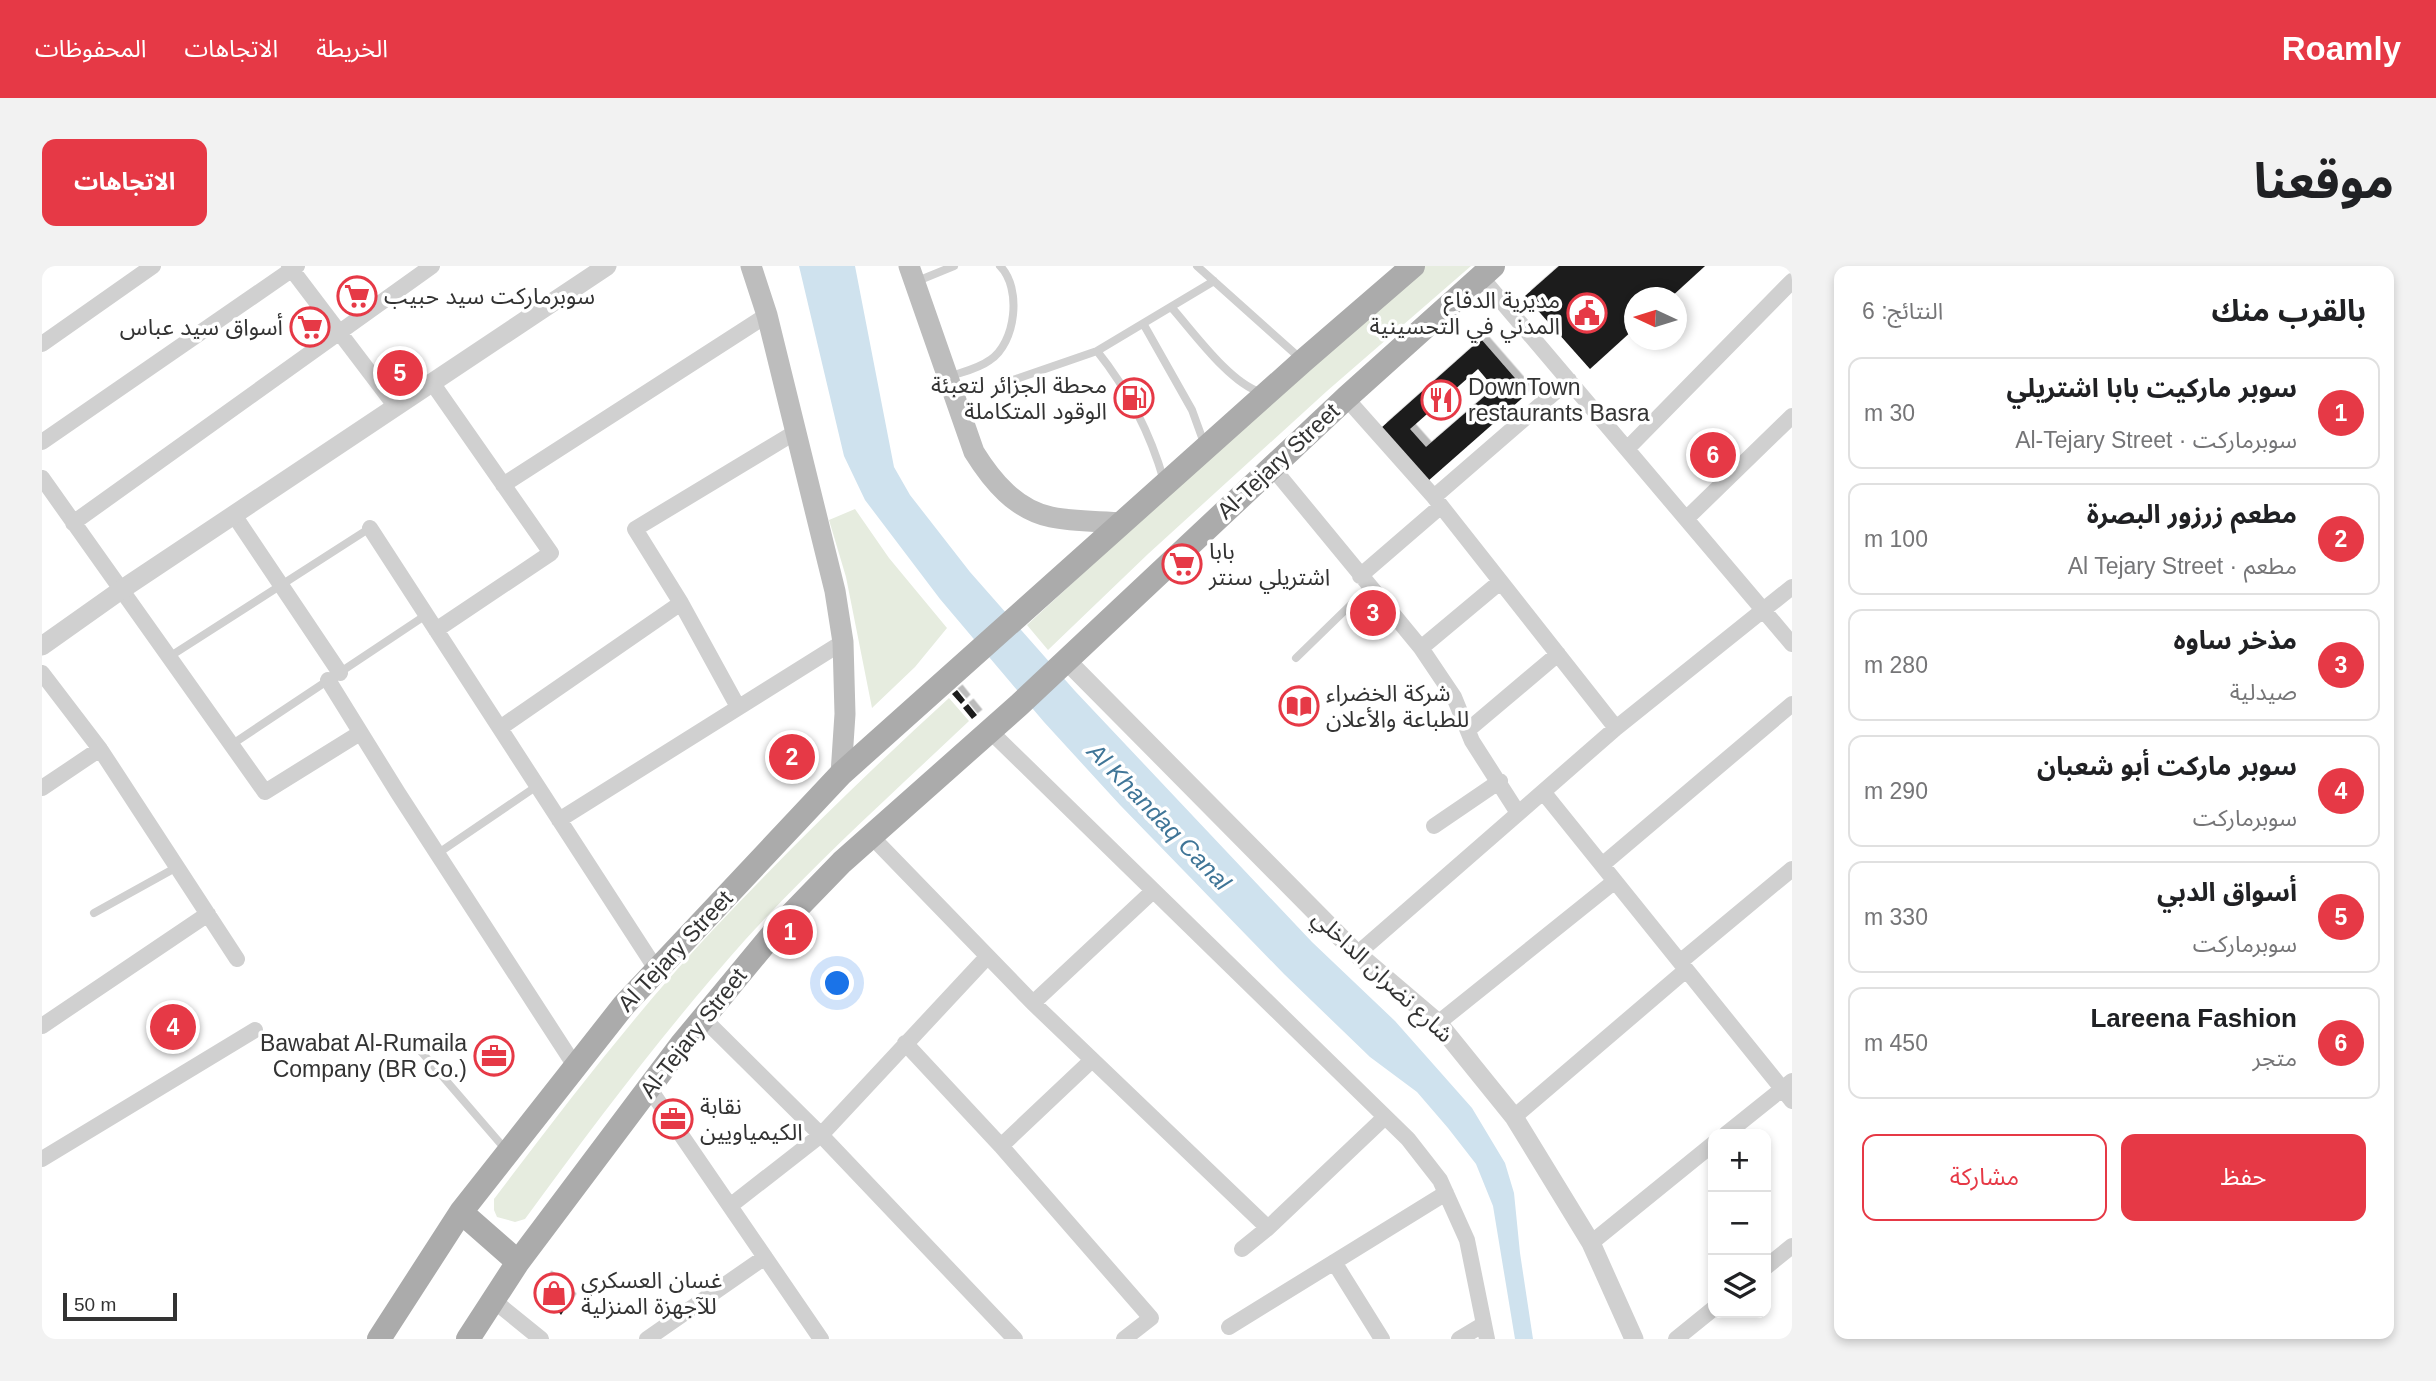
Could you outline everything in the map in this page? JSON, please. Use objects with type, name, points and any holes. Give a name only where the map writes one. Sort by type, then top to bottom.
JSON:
[{"type":"main road","points":[[751,266],[767,315],[835,591],[843,642],[845,714],[841,774]]},
{"type":"main road","points":[[912,274],[974,452],[990,478],[1013,499],[1034,511],[1052,517],[1123,523],[1413,266]]},
{"type":"main road","name":"Al-Tejary Street","points":[[468,1339],[518,1262],[649,1088],[775,930],[842,862],[1019,705],[1346,398],[1487,271]]},
{"type":"main road","name":"Al Tejary Street","points":[[379,1339],[461,1212],[575,1066],[656,969],[841,774],[1123,523]]},
{"type":"main road","points":[[461,1212],[518,1262]]},
{"type":"street","points":[[42,344],[153,266]]},
{"type":"street","points":[[74,523],[432,266]]},
{"type":"street","points":[[42,646],[121,590],[607,266]]},
{"type":"street","points":[[42,442],[293,267],[396,407]]},
{"type":"street","points":[[1487,271],[1569,380],[1792,644]]},
{"type":"street","points":[[1627,449],[1792,281]]},
{"type":"street","points":[[503,485],[767,315]]},
{"type":"street","points":[[1365,582],[1437,502],[1569,380]]},
{"type":"street","points":[[433,384],[551,553],[436,630]]},
{"type":"street","points":[[1346,398],[1437,502],[1616,728]]},
{"type":"street","points":[[1686,519],[1792,416]]},
{"type":"street","points":[[738,707],[681,603],[635,529],[794,433]]},
{"type":"street","points":[[1272,467],[1421,648],[1454,698],[1468,730],[1518,813]]},
{"type":"street","points":[[42,478],[265,792],[360,733]]},
{"type":"street","points":[[234,515],[282,584],[334,677],[360,733],[575,1066]]},
{"type":"street","points":[[370,528],[656,969]]},
{"type":"street","points":[[1421,648],[1500,582]]},
{"type":"street","points":[[1357,954],[1616,728],[1792,587]]},
{"type":"street","points":[[500,728],[681,603]]},
{"type":"street","points":[[559,820],[843,642]]},
{"type":"street","points":[[1468,730],[1558,654]]},
{"type":"street","name":"شارع نضران الداخلي","points":[[1067,661],[1357,954],[1438,1023],[1514,1117],[1591,1243],[1634,1339]]},
{"type":"street","points":[[42,673],[100,749],[237,959]]},
{"type":"street","points":[[1602,864],[1792,704]]},
{"type":"street","points":[[990,731],[1408,1139],[1440,1180],[1467,1240],[1485,1331],[1459,1339]]},
{"type":"street","points":[[42,788],[100,749]]},
{"type":"street","points":[[1434,825],[1500,782]]},
{"type":"street","points":[[1544,793],[1683,966],[1789,1090],[1733,1129]]},
{"type":"street","points":[[871,836],[1033,1003],[1268,1228]]},
{"type":"street","points":[[1514,1117],[1792,869]]},
{"type":"street","points":[[1438,1023],[1615,881]]},
{"type":"street","points":[[1033,1003],[1153,891]]},
{"type":"street","points":[[42,1026],[208,914]]},
{"type":"street","points":[[730,1206],[821,1135],[987,957]]},
{"type":"street","points":[[704,1018],[821,1135],[1015,1339]]},
{"type":"street","points":[[42,1159],[255,1030]]},
{"type":"street","points":[[905,1043],[1001,1146],[1151,1318],[1124,1339]]},
{"type":"street","points":[[1001,1146],[1092,1060]]},
{"type":"street","points":[[649,1088],[821,1339]]},
{"type":"street","points":[[1242,1249],[1268,1228],[1385,1117]]},
{"type":"street","points":[[1591,1243],[1708,1148]]},
{"type":"street","points":[[1229,1327],[1446,1193]]},
{"type":"street","points":[[1771,1263],[1792,1246]]},
{"type":"street","points":[[647,1339],[765,1257]]},
{"type":"street","points":[[1334,1262],[1382,1339]]},
{"type":"street","points":[[493,1300],[541,1339]]},
{"type":"street","points":[[1676,1339],[1708,1313]]},
{"type":"lane","points":[[912,274],[954,266]]},
{"type":"lane","points":[[948,377],[991,360],[1009,336],[1013,293],[1009,278],[1000,266]]},
{"type":"lane","points":[[1197,266],[1303,361]]},
{"type":"lane","points":[[1010,381],[1060,366],[1097,351],[1214,281]]},
{"type":"lane","points":[[1172,308],[1240,383],[1267,393]]},
{"type":"lane","points":[[1143,325],[1192,410],[1205,449]]},
{"type":"lane","points":[[1097,351],[1132,400],[1149,436],[1165,485]]},
{"type":"lane","points":[[169,657],[370,528]]},
{"type":"lane","points":[[1296,658],[1365,582]]},
{"type":"lane","points":[[231,745],[426,615]]},
{"type":"lane","points":[[437,854],[537,786]]},
{"type":"lane","points":[[94,914],[177,867]]},
{"type":"lane","points":[[412,1041],[508,1152]]},
{"type":"shaded area","points":[[1422,266],[1471,266],[1327,391],[1148,554],[1048,650],[1027,625],[1248,421]]},
{"type":"shaded area","points":[[855,509],[889,558],[947,628],[915,667],[872,708],[846,577],[829,520]]},
{"type":"shaded area","points":[[949,698],[969,721],[827,856],[745,940],[632,1077],[525,1219],[515,1222],[497,1217],[494,1199],[654,996],[798,842]]},
{"type":"water","name":"Al Khandaq Canal","points":[[799,266],[855,266],[894,467],[910,495],[970,572],[1075,691],[1312,942],[1395,1021],[1472,1108],[1505,1163],[1514,1193],[1533,1339],[1515,1339],[1493,1206],[1476,1164],[1448,1128],[1417,1092],[1370,1057],[1284,974],[1120,805],[1044,722],[940,599],[865,500],[844,456]]},
{"type":"building","name":"مديرية الدفاع المدني في التحسينية","points":[[1559,266],[1705,266],[1682,287],[1624,287],[1624,338],[1590,369],[1525,296]]},
{"type":"building","points":[[1481,339],[1528,393],[1428,481],[1381,428]],"holes":[[[1478,369],[1494,388],[1426,447],[1410,429]]]},
{"type":"building","points":[[957,690],[965,700],[961,704],[952,694]]},
{"type":"building","points":[[968,704],[977,715],[972,719],[963,708]]},
{"type":"building","name":"غسان العسكري للآجهزة المنزلية","points":[[546,1276],[571,1299],[561,1315],[539,1287]]},
{"type":"place","name":"سوبرماركت سيد حبيب","points":[[357,296]]},
{"type":"place","name":"مديرية الدفاع المدني في التحسينية","points":[[1587,313]]},
{"type":"place","name":"أسواق سيد عباس","points":[[310,327]]},
{"type":"place","name":"أسواق الدبي","points":[[400,373]]},
{"type":"place","name":"محطة الجزائر لتعبئة الوقود المتكاملة","points":[[1134,398]]},
{"type":"place","name":"DownTown restaurants Basra","points":[[1441,400]]},
{"type":"place","name":"Lareena Fashion","points":[[1713,455]]},
{"type":"place","name":"بابا اشتريلي سنتر","points":[[1182,564]]},
{"type":"place","name":"مذخر ساوه","points":[[1373,613]]},
{"type":"place","name":"شركة الخضراء للطباعة والأعلان","points":[[1299,706]]},
{"type":"place","name":"مطعم زرزور البصرة","points":[[792,757]]},
{"type":"place","name":"سوبر ماركيت بابا اشتريلي","points":[[790,932]]},
{"type":"place","name":"سوبر ماركت أبو شعبان","points":[[173,1027]]},
{"type":"place","name":"Bawabat Al-Rumaila Company (BR Co.)","points":[[494,1056]]},
{"type":"place","name":"نقابة الكيمياويين","points":[[673,1119]]},
{"type":"place","name":"غسان العسكري للآجهزة المنزلية","points":[[554,1293]]}]
